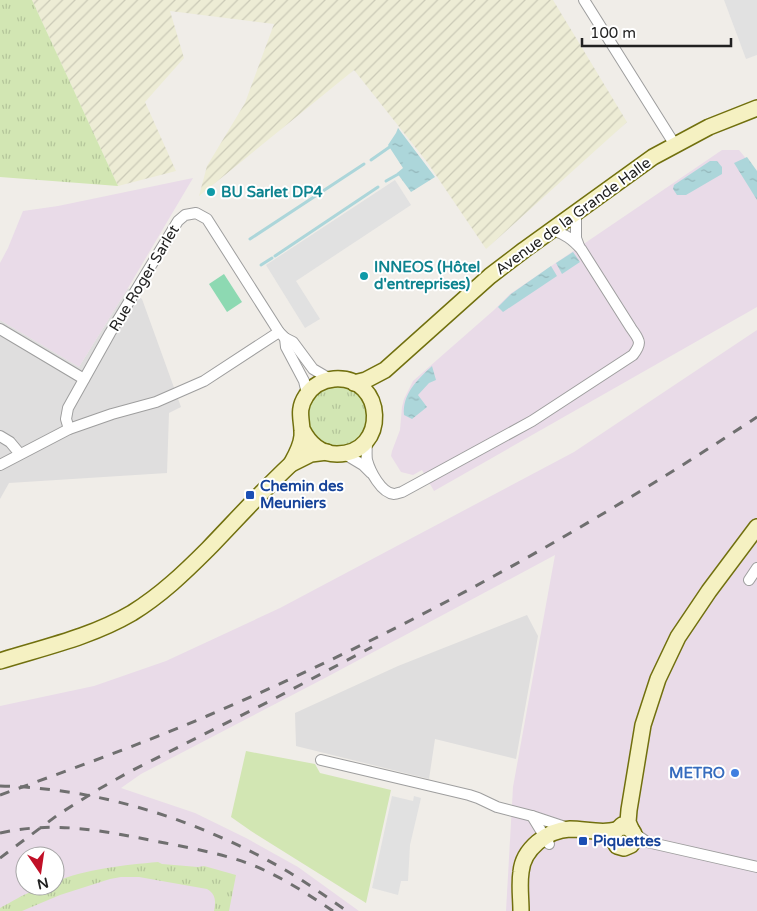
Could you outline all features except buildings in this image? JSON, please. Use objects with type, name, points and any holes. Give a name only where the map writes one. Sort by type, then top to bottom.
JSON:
[{"type":"street","points":[[584,0],[675,145]]},
{"type":"street","name":"Avenue de la Grande Halle","points":[[354,382],[366,380],[385,370],[490,276],[653,157],[709,127],[757,108]]},
{"type":"street","name":"Rue Roger Sarlet","points":[[69,429],[66,419],[68,408],[110,333],[178,220],[185,215],[196,213],[206,219],[282,335]]},
{"type":"street","points":[[576,213],[576,238],[581,250]]},
{"type":"street","points":[[343,453],[363,466],[379,484],[390,492],[395,494],[402,492],[532,421],[633,355],[640,344],[638,338],[581,250],[571,238],[562,232],[552,230]]},
{"type":"street","points":[[0,329],[84,379]]},
{"type":"street","points":[[282,335],[293,342],[313,368],[330,380]]},
{"type":"street","points":[[282,335],[286,347],[304,381],[307,394]]},
{"type":"street","points":[[0,465],[69,429],[112,414],[156,402],[204,381],[282,335]]},
{"type":"street","name":"Avenue de la Grande Halle","points":[[373,404],[375,390],[385,370]]},
{"type":"street","points":[[0,661],[81,637],[118,620],[161,594],[291,464],[302,438],[300,411],[302,402],[313,388],[321,382],[342,379],[354,382],[366,392],[373,404],[375,417],[373,429],[367,440],[357,448],[343,453],[311,454],[291,464]]},
{"type":"street","points":[[302,429],[312,444],[327,452]]},
{"type":"street","points":[[0,436],[10,442],[20,454]]},
{"type":"street","points":[[367,440],[368,460],[373,475]]},
{"type":"street","points":[[624,835],[624,820],[628,810],[643,725],[658,679],[678,637],[709,591],[757,527]]},
{"type":"street","points":[[749,580],[757,568]]},
{"type":"street","points":[[321,760],[469,795],[497,807],[570,829]]},
{"type":"street","points":[[532,816],[546,841]]},
{"type":"street","points":[[521,911],[521,888],[528,869],[546,841],[561,830],[610,831],[647,842],[757,867]]},
{"type":"street","points":[[546,841],[581,835],[597,837],[624,835]]},
{"type":"shaded area","points":[[724,0],[757,0],[757,55],[746,59]]},
{"type":"shaded area","points":[[722,150],[739,150],[757,172],[757,307],[434,491],[422,470],[413,475],[401,472],[391,456],[400,430],[404,399],[413,381],[510,294]]},
{"type":"shaded area","points":[[193,178],[79,367],[0,320],[0,263],[23,211],[58,206]]},
{"type":"shaded area","points":[[395,180],[411,205],[296,281],[320,319],[305,328],[266,265]]},
{"type":"shaded area","points":[[128,288],[142,299],[181,407],[169,413],[167,473],[9,483],[0,499],[0,320],[79,367]]},
{"type":"shaded area","points":[[757,330],[757,911],[506,911],[513,787],[555,555],[141,774],[121,788],[195,813],[246,838],[298,867],[359,911],[0,911],[0,706],[94,686],[166,661],[280,608],[574,452]]},
{"type":"shaded area","points":[[527,615],[538,636],[516,759],[435,739],[429,779],[296,746],[295,713],[398,666]]},
{"type":"shaded area","points":[[392,796],[413,801],[414,796],[421,798],[410,845],[408,881],[401,881],[398,895],[372,888]]},
{"type":"green space","points":[[0,0],[32,0],[118,186],[0,177]]},
{"type":"green space","points":[[32,0],[553,0],[627,122],[486,249],[427,162],[354,70],[199,196],[207,166],[245,103],[274,24],[170,11],[184,58],[145,102],[176,171],[118,186]]},
{"type":"green space","points":[[224,274],[242,302],[227,312],[209,284]]},
{"type":"green space","points":[[338,386],[351,389],[357,393],[362,398],[368,411],[365,432],[356,442],[336,449],[317,441],[306,423],[309,403],[318,392]]},
{"type":"green space","points":[[246,751],[315,764],[320,773],[391,790],[366,903],[231,817]]},
{"type":"green space","points":[[158,862],[162,864],[204,866],[236,875],[229,911],[214,911],[215,899],[207,889],[139,877],[110,879],[65,893],[65,879],[105,868]]},
{"type":"green space","points":[[23,896],[58,896],[22,911],[0,911],[0,908]]},
{"type":"water","points":[[398,128],[435,177],[411,192],[397,173],[403,168],[388,145]]},
{"type":"water","points":[[747,157],[757,171],[757,200],[734,163]]},
{"type":"water","points":[[710,161],[717,161],[722,167],[722,174],[686,195],[677,195],[673,189],[674,185]]},
{"type":"water","points":[[573,252],[580,262],[562,274],[556,263]]},
{"type":"water","points":[[551,266],[557,276],[503,312],[498,307],[511,294]]},
{"type":"water","points":[[432,366],[436,380],[429,383],[418,395],[427,407],[412,419],[404,415],[408,394],[416,382]]},
{"type":"waterway","points":[[371,160],[391,146]]},
{"type":"waterway","points":[[250,239],[364,164]]},
{"type":"waterway","points":[[386,181],[402,172]]},
{"type":"waterway","points":[[275,256],[378,187]]},
{"type":"waterway","points":[[261,265],[272,258]]},
{"type":"railway","points":[[0,795],[104,757],[207,716],[279,684],[420,616],[557,541],[625,501],[757,417]]},
{"type":"railway","points":[[0,858],[59,814],[99,789],[372,647]]},
{"type":"railway","points":[[0,786],[37,788],[73,793],[145,809],[180,821],[214,834],[280,867],[347,911]]},
{"type":"railway","points":[[0,833],[22,829],[83,829],[205,851],[256,866],[293,885],[333,911]]},
{"type":"place","name":"BU Sarlet DP4","points":[[211,192]]},
{"type":"place","name":"INNEOS (Hôtel d'entreprises)","points":[[364,276]]},
{"type":"place","name":"Chemin des Meuniers","points":[[250,495]]},
{"type":"place","name":"METRO","points":[[735,773]]},
{"type":"place","name":"Piquettes","points":[[583,841]]}]
